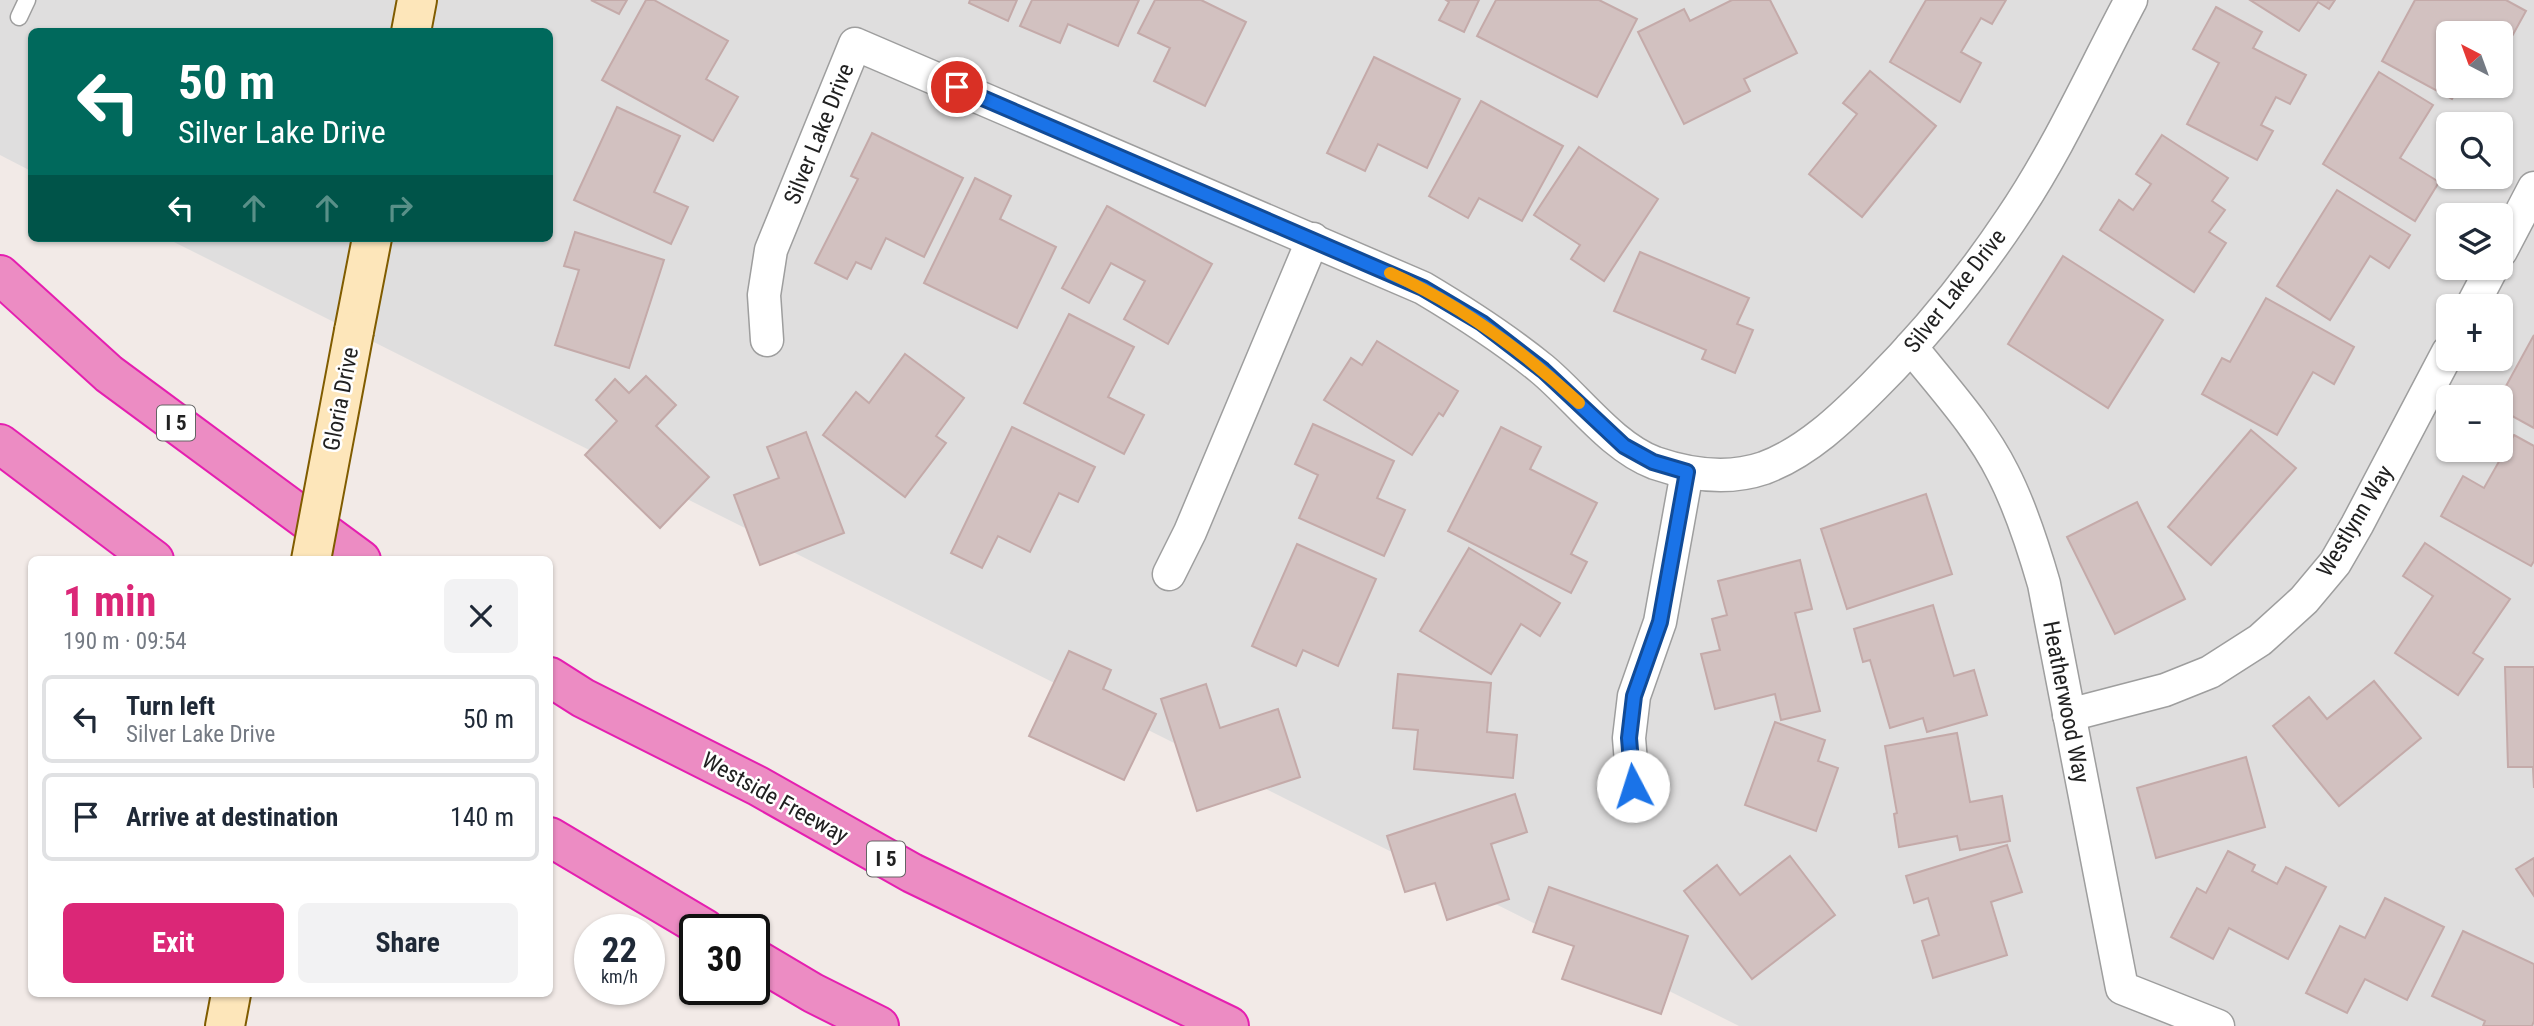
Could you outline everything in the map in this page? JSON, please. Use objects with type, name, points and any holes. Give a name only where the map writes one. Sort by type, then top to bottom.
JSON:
[{"type":"highway","name":"I 5","points":[[0,275],[109,374],[356,556]]},
{"type":"highway","points":[[0,444],[149,556]]},
{"type":"highway","name":"Westside Freeway","points":[[553,679],[583,698],[758,786],[912,873],[1229,1026]]},
{"type":"highway","points":[[553,839],[680,914]]},
{"type":"highway","points":[[770,967],[813,993],[879,1026]]},
{"type":"street","points":[[412,28],[416,0]]},
{"type":"street","name":"Silver Lake Drive","points":[[767,340],[764,295],[771,250],[855,44],[1423,288],[1482,323],[1543,370],[1624,446],[1653,462],[1687,472],[1719,476],[1762,468],[1800,451],[1856,404],[1951,303],[2012,217],[2048,158],[2131,0]]},
{"type":"street","points":[[2513,229],[2533,192]]},
{"type":"street","points":[[1169,573],[1190,532],[1313,239]]},
{"type":"street","name":"Gloria Drive","points":[[312,556],[371,242]]},
{"type":"street","name":"Heatherwood Way","points":[[1911,347],[1975,428],[2003,472],[2029,533],[2044,584],[2122,988],[2218,1026]]},
{"type":"street","name":"Westlynn Way","points":[[2069,715],[2165,690],[2210,672],[2260,640],[2304,600],[2335,563],[2438,371]]},
{"type":"street","points":[[1633,786],[1629,738],[1634,696],[1660,622],[1687,472]]},
{"type":"street","points":[[225,1026],[230,997]]},
{"type":"lane","points":[[19,17],[27,0]]},
{"type":"shaded area","points":[[0,0],[2534,0],[2534,1026],[1739,1026],[174,242],[553,242],[553,28],[28,28],[28,169],[0,155]]},
{"type":"building","points":[[591,0],[627,0],[619,14]]},
{"type":"building","points":[[646,0],[654,0],[728,41],[706,79],[738,97],[713,141],[602,80]]},
{"type":"building","points":[[970,0],[1017,0],[1008,21],[969,3]]},
{"type":"building","points":[[1032,0],[1139,0],[1118,46],[1068,24],[1060,43],[1020,26]]},
{"type":"building","points":[[1155,0],[1201,0],[1246,22],[1205,106],[1154,81],[1170,48],[1138,33]]},
{"type":"building","points":[[1446,0],[1479,0],[1464,32],[1439,20],[1449,2]]},
{"type":"building","points":[[1496,0],[1599,0],[1637,19],[1597,97],[1477,36]]},
{"type":"building","points":[[1732,0],[1770,0],[1797,53],[1744,79],[1750,91],[1684,124],[1638,32],[1684,9],[1690,21]]},
{"type":"building","points":[[1926,0],[2006,0],[1992,24],[1981,18],[1961,52],[1981,63],[1960,102],[1890,62]]},
{"type":"building","points":[[2250,0],[2335,0],[2329,9],[2318,2],[2299,31]]},
{"type":"building","points":[[2415,0],[2506,0],[2526,11],[2513,35],[2513,21],[2436,21],[2436,90],[2382,61]]},
{"type":"building","points":[[2216,7],[2262,32],[2253,48],[2306,75],[2290,104],[2276,97],[2261,125],[2273,131],[2257,160],[2187,124],[2219,63],[2193,49]]},
{"type":"building","points":[[1374,57],[1460,99],[1427,168],[1378,144],[1365,171],[1327,153]]},
{"type":"building","points":[[1870,71],[1936,126],[1862,217],[1809,174],[1857,114],[1843,103]]},
{"type":"building","points":[[2379,72],[2433,105],[2400,158],[2436,180],[2436,187],[2415,221],[2323,164]]},
{"type":"building","points":[[1481,101],[1563,146],[1522,221],[1479,198],[1468,218],[1429,196]]},
{"type":"building","points":[[617,107],[680,136],[654,192],[688,207],[671,244],[574,200]]},
{"type":"building","points":[[872,133],[963,178],[924,257],[886,238],[871,269],[856,262],[847,279],[815,263],[858,179],[851,176]]},
{"type":"building","points":[[2162,135],[2228,178],[2212,201],[2225,210],[2209,232],[2226,243],[2194,292],[2100,230],[2119,200],[2133,210],[2151,184],[2136,174]]},
{"type":"building","points":[[1579,147],[1658,199],[1604,281],[1571,259],[1580,245],[1534,215]]},
{"type":"building","points":[[975,178],[1011,196],[1000,219],[1056,247],[1017,328],[924,283]]},
{"type":"building","points":[[2337,190],[2410,235],[2389,268],[2370,256],[2330,320],[2277,286]]},
{"type":"building","points":[[1107,206],[1212,264],[1168,344],[1124,319],[1145,281],[1111,263],[1089,303],[1062,288]]},
{"type":"building","points":[[575,232],[664,260],[629,368],[555,345],[579,270],[564,266]]},
{"type":"building","points":[[1640,252],[1749,298],[1737,324],[1753,330],[1735,373],[1702,359],[1706,350],[1614,311]]},
{"type":"building","points":[[2063,256],[2163,320],[2108,408],[2008,344]]},
{"type":"building","points":[[2266,298],[2354,347],[2334,384],[2313,372],[2277,435],[2202,394],[2222,358],[2230,362]]},
{"type":"building","points":[[1069,314],[1134,347],[1108,397],[1144,415],[1124,454],[1024,403]]},
{"type":"building","points":[[2534,335],[2534,428],[2513,417],[2513,385],[2507,385]]},
{"type":"building","points":[[1377,341],[1458,391],[1443,416],[1439,413],[1412,455],[1324,400],[1351,358],[1362,365]]},
{"type":"building","points":[[905,354],[964,398],[936,436],[946,443],[905,497],[823,435],[856,392],[869,403]]},
{"type":"building","points":[[646,376],[676,405],[656,426],[709,477],[660,528],[585,455],[617,421],[596,400],[615,379],[629,393]]},
{"type":"building","points":[[1313,424],[1394,461],[1377,498],[1405,510],[1384,556],[1299,518],[1318,475],[1295,464]]},
{"type":"building","points":[[1012,427],[1095,467],[1078,502],[1059,493],[1030,552],[998,536],[982,568],[951,553]]},
{"type":"building","points":[[1501,427],[1541,447],[1530,469],[1597,503],[1571,554],[1587,562],[1571,593],[1448,531]]},
{"type":"building","points":[[2251,430],[2296,468],[2211,565],[2168,527]]},
{"type":"building","points":[[806,432],[844,533],[760,565],[734,495],[779,478],[767,447]]},
{"type":"building","points":[[2513,437],[2534,446],[2534,561],[2531,566],[2441,516],[2463,476],[2484,488],[2499,462],[2513,462]]},
{"type":"building","points":[[1926,494],[1952,574],[1847,609],[1821,529]]},
{"type":"building","points":[[2137,502],[2185,599],[2115,634],[2067,537]]},
{"type":"building","points":[[2425,543],[2510,599],[2473,653],[2483,659],[2458,695],[2395,653],[2433,596],[2403,576]]},
{"type":"building","points":[[1297,544],[1376,579],[1338,666],[1303,650],[1296,666],[1252,646]]},
{"type":"building","points":[[1469,548],[1560,603],[1540,636],[1521,624],[1491,674],[1420,631]]},
{"type":"building","points":[[1800,560],[1812,609],[1795,613],[1820,711],[1781,720],[1775,694],[1715,709],[1701,654],[1720,650],[1712,619],[1727,615],[1718,581]]},
{"type":"building","points":[[1933,605],[1954,676],[1974,670],[1987,715],[1927,732],[1923,718],[1890,728],[1870,660],[1863,662],[1854,629]]},
{"type":"building","points":[[1069,651],[1111,670],[1103,689],[1156,714],[1124,780],[1029,736]]},
{"type":"building","points":[[2505,667],[2534,667],[2534,788],[2533,767],[2508,767]]},
{"type":"building","points":[[1398,674],[1491,683],[1487,732],[1517,735],[1513,778],[1414,769],[1418,730],[1393,728]]},
{"type":"building","points":[[2374,681],[2421,738],[2339,806],[2273,726],[2309,697],[2327,719]]},
{"type":"building","points":[[1206,684],[1220,728],[1278,709],[1300,777],[1197,811],[1161,699]]},
{"type":"building","points":[[1775,722],[1825,740],[1818,761],[1838,768],[1816,831],[1745,805]]},
{"type":"building","points":[[1957,733],[1970,802],[2002,796],[2010,841],[1960,850],[1957,836],[1899,847],[1894,814],[1897,813],[1885,746]]},
{"type":"building","points":[[2246,757],[2265,827],[2156,858],[2137,788]]},
{"type":"building","points":[[1515,794],[1527,832],[1491,844],[1509,899],[1447,920],[1435,883],[1405,892],[1387,836]]},
{"type":"building","points":[[2007,845],[2022,892],[1991,902],[2007,955],[1933,978],[1922,941],[1939,935],[1928,898],[1914,903],[1906,876]]},
{"type":"building","points":[[2228,851],[2255,865],[2252,871],[2277,884],[2286,867],[2326,887],[2288,959],[2229,928],[2213,959],[2171,937],[2197,888],[2206,893]]},
{"type":"building","points":[[1790,856],[1835,915],[1752,979],[1684,891],[1717,865],[1740,895]]},
{"type":"building","points":[[2534,858],[2534,896],[2516,869]]},
{"type":"building","points":[[1549,887],[1688,936],[1661,1014],[1562,979],[1574,946],[1533,932]]},
{"type":"building","points":[[2385,898],[2444,927],[2407,1000],[2365,979],[2347,1013],[2306,993],[2340,926],[2365,938]]},
{"type":"building","points":[[2463,931],[2534,964],[2532,1026],[2483,1026],[2485,1021],[2432,996]]},
{"type":"slow traffic","points":[[1390,273],[1423,288],[1482,323],[1543,370],[1579,403]]},
{"type":"route","points":[[957,87],[1423,288],[1482,323],[1543,370],[1624,446],[1653,462],[1687,472],[1660,622],[1634,696],[1629,738],[1633,786]]}]
